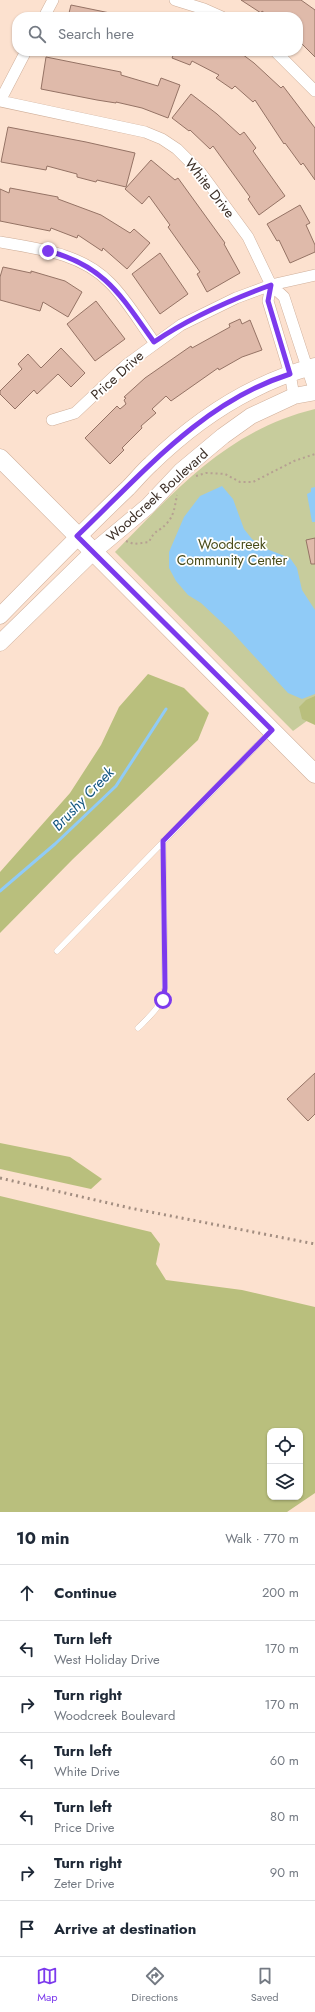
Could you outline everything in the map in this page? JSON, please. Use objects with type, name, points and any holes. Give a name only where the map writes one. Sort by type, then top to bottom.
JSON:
[{"type":"main road","points":[[0,458],[314,772]]},
{"type":"street","points":[[47,12],[53,0]]},
{"type":"street","points":[[175,0],[211,12]]},
{"type":"street","points":[[0,101],[23,56]]},
{"type":"street","points":[[280,56],[315,91]]},
{"type":"street","name":"White Drive","points":[[0,101],[136,129],[154,135],[170,144],[185,156],[201,172],[248,237],[271,285],[284,297],[311,367],[315,392]]},
{"type":"street","points":[[0,242],[59,254],[93,269],[111,284],[154,342]]},
{"type":"street","name":"Price Drive","points":[[52,420],[74,413],[115,375],[154,342],[181,325],[236,298],[271,285],[315,275]]},
{"type":"street","points":[[271,285],[268,301],[290,374],[294,396]]},
{"type":"street","name":"Woodcreek Boulevard","points":[[0,616],[77,536],[150,464],[199,422],[221,406],[279,377],[311,367]]},
{"type":"street","name":"Woodcreek Boulevard","points":[[0,643],[93,552],[148,506],[182,471],[223,436],[251,416],[294,396],[315,392]]},
{"type":"lane","points":[[58,951],[272,730]]},
{"type":"lane","points":[[138,1028],[159,1007],[163,1000],[165,988],[163,841]]},
{"type":"path","points":[[193,477],[206,473],[225,474],[240,482],[252,482],[298,459],[315,454]]},
{"type":"path","points":[[124,540],[134,544],[149,542],[153,533],[167,524],[174,513],[177,494],[180,489]]},
{"type":"green space","name":"Woodcreek Community Center","points":[[315,409],[315,715],[293,731],[115,552],[182,485],[204,466],[229,448],[255,432],[283,419]]},
{"type":"green space","points":[[148,674],[184,688],[209,713],[198,740],[73,859],[0,933],[0,872],[70,793],[101,745],[119,707]]},
{"type":"green space","points":[[315,696],[315,725],[302,719],[299,707],[306,700]]},
{"type":"green space","points":[[0,1143],[70,1157],[102,1179],[91,1189],[0,1169]]},
{"type":"green space","points":[[0,1196],[151,1232],[160,1244],[156,1264],[166,1280],[242,1290],[315,1307],[315,1493],[287,1512],[0,1512]]},
{"type":"water","points":[[222,486],[233,499],[244,529],[252,539],[264,548],[290,558],[297,568],[302,590],[315,610],[315,694],[302,699],[288,693],[232,632],[201,603],[188,595],[176,581],[169,568],[169,552],[184,517],[200,496]]},
{"type":"water","points":[[315,487],[315,522],[312,522],[307,494],[311,492],[311,488]]},
{"type":"building","points":[[241,0],[301,0],[315,10],[315,57],[303,45],[303,12],[259,12]]},
{"type":"building","points":[[71,5],[105,12],[69,12]]},
{"type":"building","points":[[173,56],[245,56],[281,88],[283,86],[315,128],[315,180],[303,163],[301,165],[285,143],[284,144],[255,100],[253,102],[235,86],[232,89],[216,78],[219,75],[192,61],[190,65],[172,58]]},
{"type":"building","points":[[46,57],[121,72],[121,75],[158,86],[161,78],[180,85],[168,118],[142,108],[116,102],[97,100],[41,89]]},
{"type":"building","points":[[191,94],[217,114],[240,135],[244,132],[256,148],[253,151],[285,196],[259,215],[248,199],[250,197],[213,146],[210,149],[190,130],[189,131],[172,118]]},
{"type":"building","points":[[8,127],[135,153],[126,187],[77,177],[77,174],[47,166],[46,170],[1,162]]},
{"type":"building","points":[[151,160],[175,180],[178,178],[225,243],[224,244],[240,273],[207,292],[197,274],[200,272],[168,227],[170,225],[149,196],[142,204],[125,189]]},
{"type":"building","points":[[10,188],[58,197],[58,199],[101,215],[130,233],[134,229],[150,243],[127,269],[103,248],[102,251],[78,235],[77,238],[51,228],[50,231],[0,221],[0,189],[9,193]]},
{"type":"building","points":[[300,205],[310,223],[306,225],[315,245],[315,252],[290,263],[279,240],[277,241],[267,224]]},
{"type":"building","points":[[160,253],[188,294],[160,314],[132,274]]},
{"type":"building","points":[[3,267],[31,273],[31,271],[65,281],[82,292],[68,317],[43,302],[40,311],[0,300],[0,277]]},
{"type":"building","points":[[96,301],[125,339],[95,361],[67,324]]},
{"type":"building","points":[[240,319],[242,324],[250,320],[262,350],[242,357],[219,370],[218,368],[171,401],[166,396],[152,409],[156,413],[141,426],[142,428],[122,448],[124,450],[110,464],[85,438],[117,406],[120,409],[126,404],[124,400],[126,398],[124,397],[145,378],[191,346],[192,348],[230,327],[229,324]]},
{"type":"building","points":[[61,348],[85,373],[71,387],[58,374],[37,394],[34,390],[15,409],[0,394],[0,391],[22,369],[18,364],[28,354],[41,368]]},
{"type":"building","points":[[315,538],[315,564],[311,564],[306,540]]},
{"type":"building","points":[[315,1073],[315,1114],[308,1121],[287,1099]]},
{"type":"waterway","name":"Brushy Creek","points":[[0,891],[55,844],[116,786],[166,709]]},
{"type":"railway","points":[[0,1178],[130,1208],[315,1244]]},
{"type":"route","points":[[48,251],[69,257],[84,264],[93,269],[111,284],[154,342],[181,325],[208,311],[236,298],[271,285],[268,301],[290,374],[279,377],[221,406],[199,422],[150,464],[130,486],[77,536],[272,730],[163,841],[165,988],[163,1000]]}]
